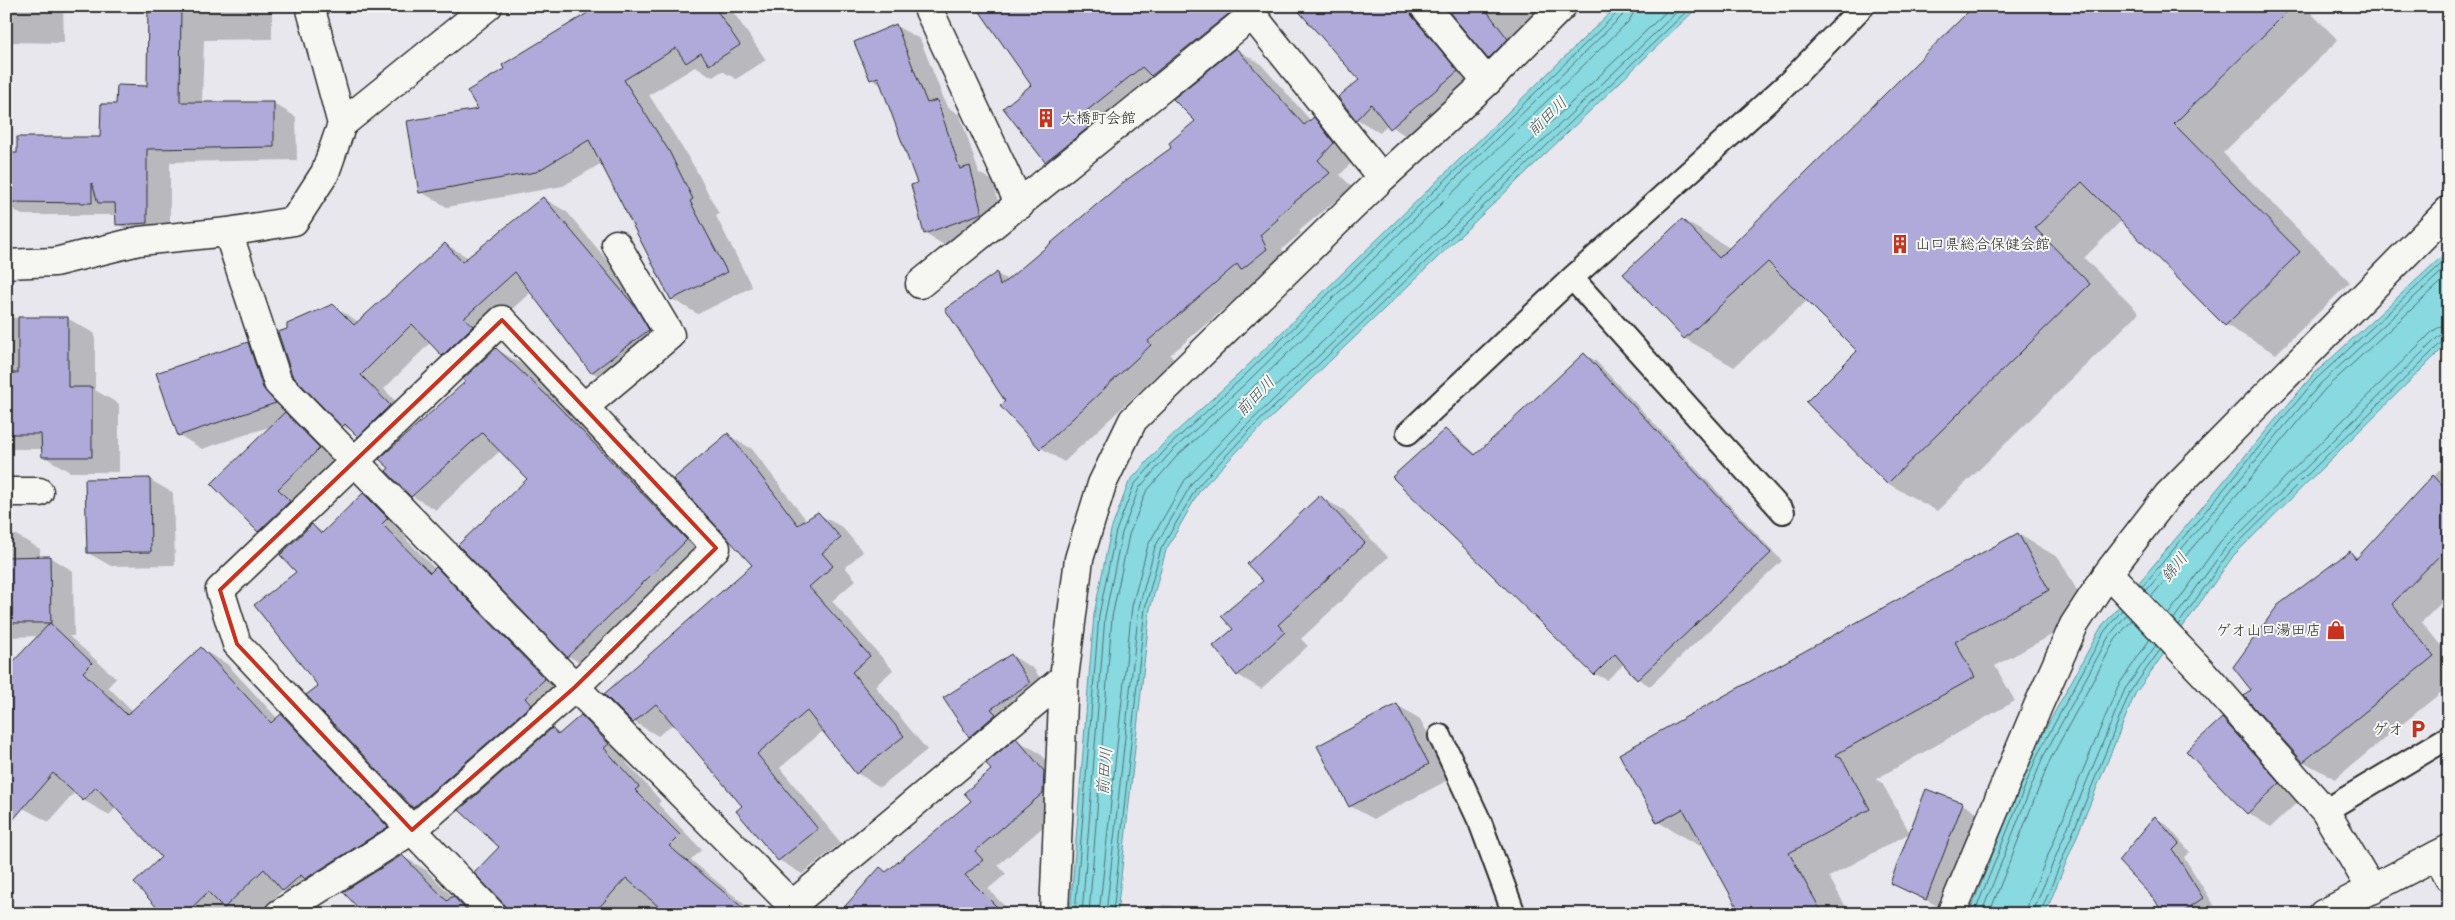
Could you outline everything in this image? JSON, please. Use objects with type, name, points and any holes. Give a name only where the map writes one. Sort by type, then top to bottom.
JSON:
[{"type":"street","points":[[310,6],[342,124]]},
{"type":"street","points":[[6,264],[55,262],[140,240],[228,232],[294,221],[325,173],[342,124],[488,6]]},
{"type":"street","points":[[926,6],[1020,205]]},
{"type":"street","points":[[1424,6],[1487,82]]},
{"type":"street","points":[[1054,914],[1064,678],[1078,559],[1102,484],[1133,420],[1382,178],[1487,82],[1562,6]]},
{"type":"street","points":[[920,284],[1020,205],[1249,10],[1382,178]]},
{"type":"street","points":[[1951,914],[2074,625],[2108,572],[2168,495],[2449,210]]},
{"type":"street","points":[[228,232],[278,383],[790,910],[1064,678]]},
{"type":"street","points":[[584,407],[670,335],[616,244]]},
{"type":"street","points":[[279,914],[412,830],[575,687],[716,548],[502,320],[220,590],[237,644],[412,830],[492,914]]},
{"type":"street","points":[[6,492],[39,492]]},
{"type":"street","points":[[2108,572],[2205,675],[2326,811],[2372,890]]},
{"type":"street","points":[[2323,914],[2372,890],[2445,860]]},
{"type":"lane","points":[[1408,433],[1572,278],[1786,84],[1863,6]]},
{"type":"lane","points":[[1572,278],[1782,512]]},
{"type":"lane","points":[[1440,736],[1480,822],[1514,914]]},
{"type":"lane","points":[[2326,811],[2449,738]]},
{"type":"highlighted area","points":[[502,320],[716,548],[575,687],[412,830],[237,644],[220,590]]},
{"type":"water","name":"前田川","points":[[1617,6],[1699,6],[1253,435],[1200,490],[1166,550],[1150,609],[1117,914],[1070,914],[1094,614],[1111,530],[1129,482],[1164,443],[1238,375]]},
{"type":"water","name":"錦川","points":[[2449,250],[2449,342],[2234,555],[2135,694],[2045,914],[1969,914],[2033,752],[2100,629],[2312,376]]},
{"type":"building","points":[[148,6],[181,6],[180,102],[274,102],[274,147],[147,149],[147,223],[116,225],[115,203],[98,203],[92,183],[92,203],[6,202],[6,153],[17,153],[17,137],[100,137],[101,104],[116,104],[117,85],[147,86]]},
{"type":"building","points":[[599,6],[714,6],[740,45],[709,65],[701,53],[686,63],[676,48],[624,80],[669,151],[693,199],[690,201],[727,272],[671,300],[589,140],[536,172],[419,193],[407,121],[478,109],[467,91],[504,69],[502,65]]},
{"type":"building","points":[[976,6],[1230,6],[1231,12],[1151,76],[1142,67],[1080,116],[1089,127],[1045,162],[1003,108],[1031,85]]},
{"type":"building","points":[[1294,6],[1409,6],[1412,16],[1458,71],[1390,129],[1371,104],[1356,120],[1338,97],[1359,80]]},
{"type":"building","points":[[1444,6],[1483,6],[1508,39],[1488,59]]},
{"type":"building","name":"山口県総合保健会館","points":[[1974,6],[2293,6],[2174,124],[2300,252],[2225,326],[2082,182],[2035,228],[2090,284],[1887,484],[1806,402],[1857,351],[1768,262],[1684,339],[1623,274],[1682,219],[1719,258]]},
{"type":"building","points":[[896,24],[927,103],[937,100],[960,169],[970,166],[982,213],[924,234],[911,185],[917,183],[878,77],[870,80],[854,42]]},
{"type":"building","points":[[1236,48],[1304,125],[1314,117],[1334,143],[1318,160],[1330,173],[1276,217],[1278,219],[1260,235],[1267,249],[1241,270],[1237,264],[1148,341],[1151,345],[1040,449],[1000,406],[1005,401],[945,309],[997,272],[1000,286],[1121,184],[1171,148],[1169,143],[1195,121],[1173,99]]},
{"type":"building","points":[[543,197],[637,309],[649,330],[591,373],[515,272],[464,318],[473,326],[442,356],[412,324],[361,375],[390,405],[358,437],[345,424],[342,427],[292,375],[278,332],[287,329],[287,324],[333,304],[354,325],[445,243],[462,262]]},
{"type":"building","points":[[18,317],[68,317],[68,387],[92,387],[92,457],[42,457],[41,434],[6,434],[6,373],[18,373]]},
{"type":"building","points":[[248,342],[263,388],[276,403],[178,436],[156,373]]},
{"type":"building","points":[[496,348],[556,404],[687,540],[567,657],[458,545],[527,479],[482,433],[411,497],[386,471],[389,468],[379,459],[465,382],[463,379]]},
{"type":"building","points":[[1584,353],[1771,553],[1637,680],[1615,654],[1594,675],[1392,477],[1445,429],[1475,455]]},
{"type":"building","points":[[285,412],[320,448],[278,489],[290,501],[258,532],[211,484]]},
{"type":"building","points":[[728,433],[798,525],[818,512],[841,538],[822,553],[833,566],[809,587],[870,656],[852,672],[904,736],[856,774],[807,711],[757,754],[818,829],[778,861],[736,811],[742,806],[656,704],[633,723],[604,694],[752,565],[673,479]]},
{"type":"building","name":"ゲオ山口湯田店","points":[[2433,475],[2449,492],[2449,546],[2392,604],[2434,656],[2303,762],[2244,696],[2251,690],[2233,667],[2278,605],[2350,551],[2356,559]]},
{"type":"building","points":[[150,478],[151,552],[87,553],[85,479]]},
{"type":"building","points":[[363,493],[388,518],[382,524],[430,573],[436,567],[545,679],[525,698],[531,705],[413,808],[306,695],[318,686],[254,605],[296,572],[280,555],[312,524],[321,534]]},
{"type":"building","points":[[1320,495],[1365,543],[1278,625],[1285,632],[1237,676],[1213,646],[1233,629],[1221,616],[1263,581],[1247,564]]},
{"type":"building","points":[[2018,533],[2049,590],[1955,642],[1975,677],[1835,755],[1841,757],[1870,809],[1789,853],[1823,914],[1741,914],[1683,809],[1657,823],[1619,754]]},
{"type":"building","points":[[50,556],[51,623],[6,623],[6,557]]},
{"type":"building","points":[[50,623],[92,663],[83,672],[127,715],[201,647],[271,723],[281,714],[388,827],[305,879],[301,875],[283,891],[264,869],[224,908],[208,892],[185,914],[163,914],[134,883],[161,857],[96,787],[83,801],[53,773],[6,828],[6,669]]},
{"type":"building","points":[[1011,654],[1030,683],[991,709],[996,714],[969,737],[943,698]]},
{"type":"building","points":[[1397,704],[1429,764],[1349,807],[1317,746]]},
{"type":"building","points":[[581,715],[609,744],[604,748],[639,787],[635,790],[680,835],[669,846],[750,914],[667,914],[626,878],[593,914],[507,914],[503,903],[474,873],[499,847],[459,810],[552,728],[558,735]]},
{"type":"building","points":[[2222,718],[2280,783],[2247,814],[2186,751]]},
{"type":"building","points":[[1016,738],[1044,771],[1043,793],[975,851],[983,860],[965,875],[1004,914],[838,914],[880,867],[886,872],[971,801],[964,793],[991,770],[986,763]]},
{"type":"building","points":[[1926,789],[1963,803],[1926,900],[1890,883]]},
{"type":"building","points":[[2155,816],[2179,844],[2173,850],[2203,898],[2180,914],[2163,914],[2155,900],[2118,861]]},
{"type":"building","points":[[402,855],[447,901],[453,896],[470,914],[364,914],[343,892]]},
{"type":"place","name":"大橋町会館","points":[[1046,118]]},
{"type":"place","name":"山口県総合保健会館","points":[[1900,244]]},
{"type":"place","name":"ゲオ山口湯田店","points":[[2336,630]]},
{"type":"place","name":"ゲオ","points":[[2418,729]]}]
